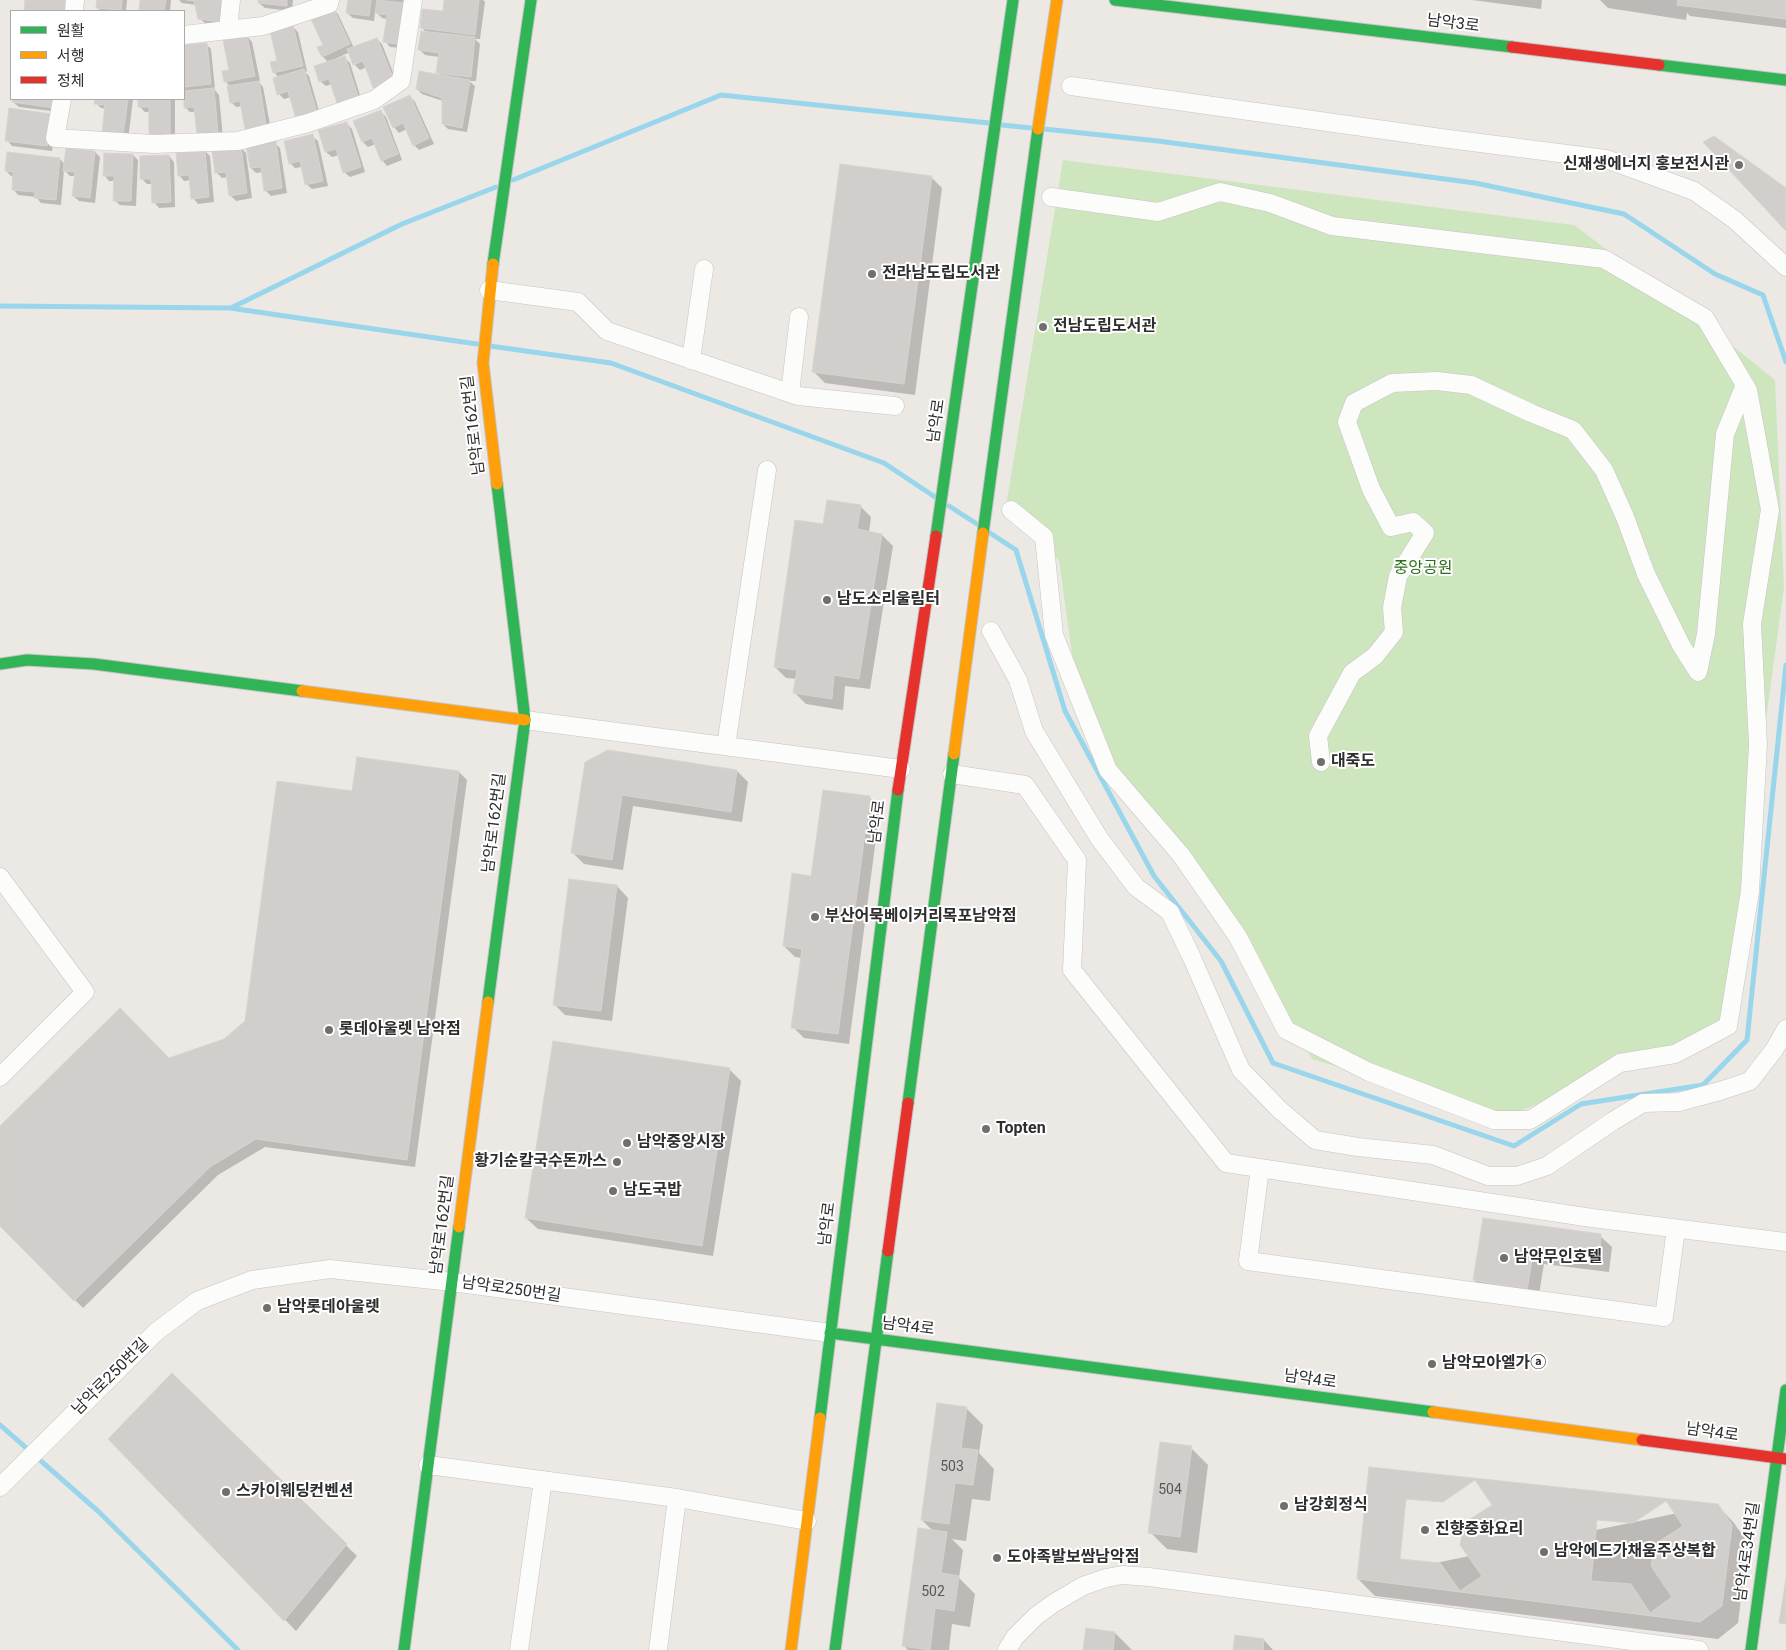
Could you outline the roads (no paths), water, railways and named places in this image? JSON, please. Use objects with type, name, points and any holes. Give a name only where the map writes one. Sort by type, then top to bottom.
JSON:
[{"type":"street","points":[[228,30],[231,0]]},
{"type":"street","points":[[185,36],[263,26],[329,4],[330,0]]},
{"type":"street","points":[[62,100],[56,138],[154,144],[238,141],[308,123],[374,100],[401,81],[413,0]]},
{"type":"street","name":"남악로162번길","points":[[404,1650],[525,720],[483,363],[488,297],[531,0]]},
{"type":"street","name":"남악로","points":[[791,1650],[901,769],[948,458],[1013,0]]},
{"type":"street","points":[[835,1650],[952,774],[987,497],[1045,74],[1057,0]]},
{"type":"street","name":"남악3로","points":[[1115,0],[1786,80]]},
{"type":"street","points":[[1071,86],[1441,138],[1606,159],[1694,191],[1735,220],[1786,267]]},
{"type":"street","points":[[1012,510],[1044,536],[1054,635],[1108,770],[1187,864],[1238,938],[1286,1030],[1369,1072],[1494,1120],[1530,1120],[1620,1063],[1675,1054],[1728,1026],[1750,891],[1758,744],[1752,624],[1770,510],[1748,390],[1705,318],[1604,259],[1332,226],[1270,203],[1220,192],[1158,212],[1051,197]]},
{"type":"street","points":[[691,360],[704,269]]},
{"type":"street","points":[[488,297],[578,302],[607,331],[798,396],[894,406]]},
{"type":"street","points":[[790,393],[799,317]]},
{"type":"street","points":[[1321,762],[1318,736],[1352,673],[1375,656],[1394,632],[1392,608],[1398,576],[1425,532],[1413,522],[1391,526],[1371,489],[1347,422],[1354,403],[1392,383],[1438,381],[1471,385],[1573,430],[1604,470],[1625,517],[1646,574],[1681,644],[1698,672],[1706,634],[1725,434],[1745,385]]},
{"type":"street","points":[[726,746],[767,470]]},
{"type":"street","points":[[991,631],[1018,680],[1034,731],[1099,838],[1136,887],[1170,912],[1241,1070],[1280,1110],[1315,1140],[1358,1147],[1433,1155],[1488,1176],[1517,1176],[1547,1166],[1642,1103],[1679,1102],[1750,1081],[1774,1050],[1786,1029]]},
{"type":"street","points":[[0,664],[27,660],[94,664],[901,769]]},
{"type":"street","points":[[952,774],[1025,785],[1077,860],[1072,970],[1226,1163],[1592,1218],[1786,1242]]},
{"type":"street","points":[[0,877],[85,992],[0,1077]]},
{"type":"street","points":[[1260,1168],[1248,1261],[1664,1317],[1676,1229]]},
{"type":"street","name":"남악로250번길","points":[[0,1487],[156,1332],[197,1301],[252,1280],[330,1268],[452,1282],[830,1334]]},
{"type":"street","name":"남악4로","points":[[830,1334],[1782,1459]]},
{"type":"street","name":"남악4로34번길","points":[[1752,1650],[1782,1459],[1786,1390]]},
{"type":"street","points":[[428,1466],[677,1498],[807,1521]]},
{"type":"street","points":[[519,1650],[543,1480]]},
{"type":"street","points":[[658,1650],[677,1498]]},
{"type":"street","points":[[1007,1650],[1015,1637],[1036,1616],[1054,1603],[1083,1586],[1122,1575],[1159,1578],[1698,1650]]},
{"type":"waterway","points":[[513,180],[721,95],[989,123]]},
{"type":"waterway","points":[[1002,125],[1031,128]]},
{"type":"waterway","points":[[1044,129],[1158,141],[1475,183],[1624,214],[1715,274],[1763,295],[1786,362]]},
{"type":"waterway","points":[[231,308],[402,224],[496,187]]},
{"type":"waterway","points":[[0,306],[230,308],[477,344]]},
{"type":"waterway","points":[[490,346],[611,363],[884,463],[935,497]]},
{"type":"waterway","points":[[949,506],[977,524]]},
{"type":"waterway","points":[[990,533],[1016,550],[1065,711],[1154,876],[1221,961],[1273,1063],[1514,1146],[1581,1104],[1703,1085],[1747,1040],[1786,665]]},
{"type":"waterway","points":[[0,1425],[99,1512],[238,1650]]},
{"type":"place","name":"신재생에너지 홍보전시관","points":[[1739,165]]},
{"type":"place","name":"전라남도립도서관","points":[[872,274]]},
{"type":"place","name":"전남도립도서관","points":[[1043,327]]},
{"type":"place","name":"남도소리울림터","points":[[827,600]]},
{"type":"place","name":"대죽도","points":[[1321,762]]},
{"type":"place","name":"부산어묵베이커리목포남악점","points":[[815,917]]},
{"type":"place","name":"롯데아울렛 남악점","points":[[329,1030]]},
{"type":"place","name":"Topten","points":[[986,1129]]},
{"type":"place","name":"남악중앙시장","points":[[627,1143]]},
{"type":"place","name":"황기순칼국수돈까스","points":[[617,1162]]},
{"type":"place","name":"남도국밥","points":[[613,1191]]},
{"type":"place","name":"남악무인호텔","points":[[1504,1258]]},
{"type":"place","name":"남악롯데아울렛","points":[[267,1308]]},
{"type":"place","name":"남악모아엘가ⓐ","points":[[1432,1364]]},
{"type":"place","name":"스카이웨딩컨벤션","points":[[226,1492]]},
{"type":"place","name":"남강회정식","points":[[1284,1506]]},
{"type":"place","name":"진향중화요리","points":[[1425,1530]]},
{"type":"place","name":"남악에드가채움주상복합","points":[[1544,1552]]},
{"type":"place","name":"도야족발보쌈남악점","points":[[997,1558]]},
{"type":"park label","name":"중앙공원","points":[[1423,569]]}]
